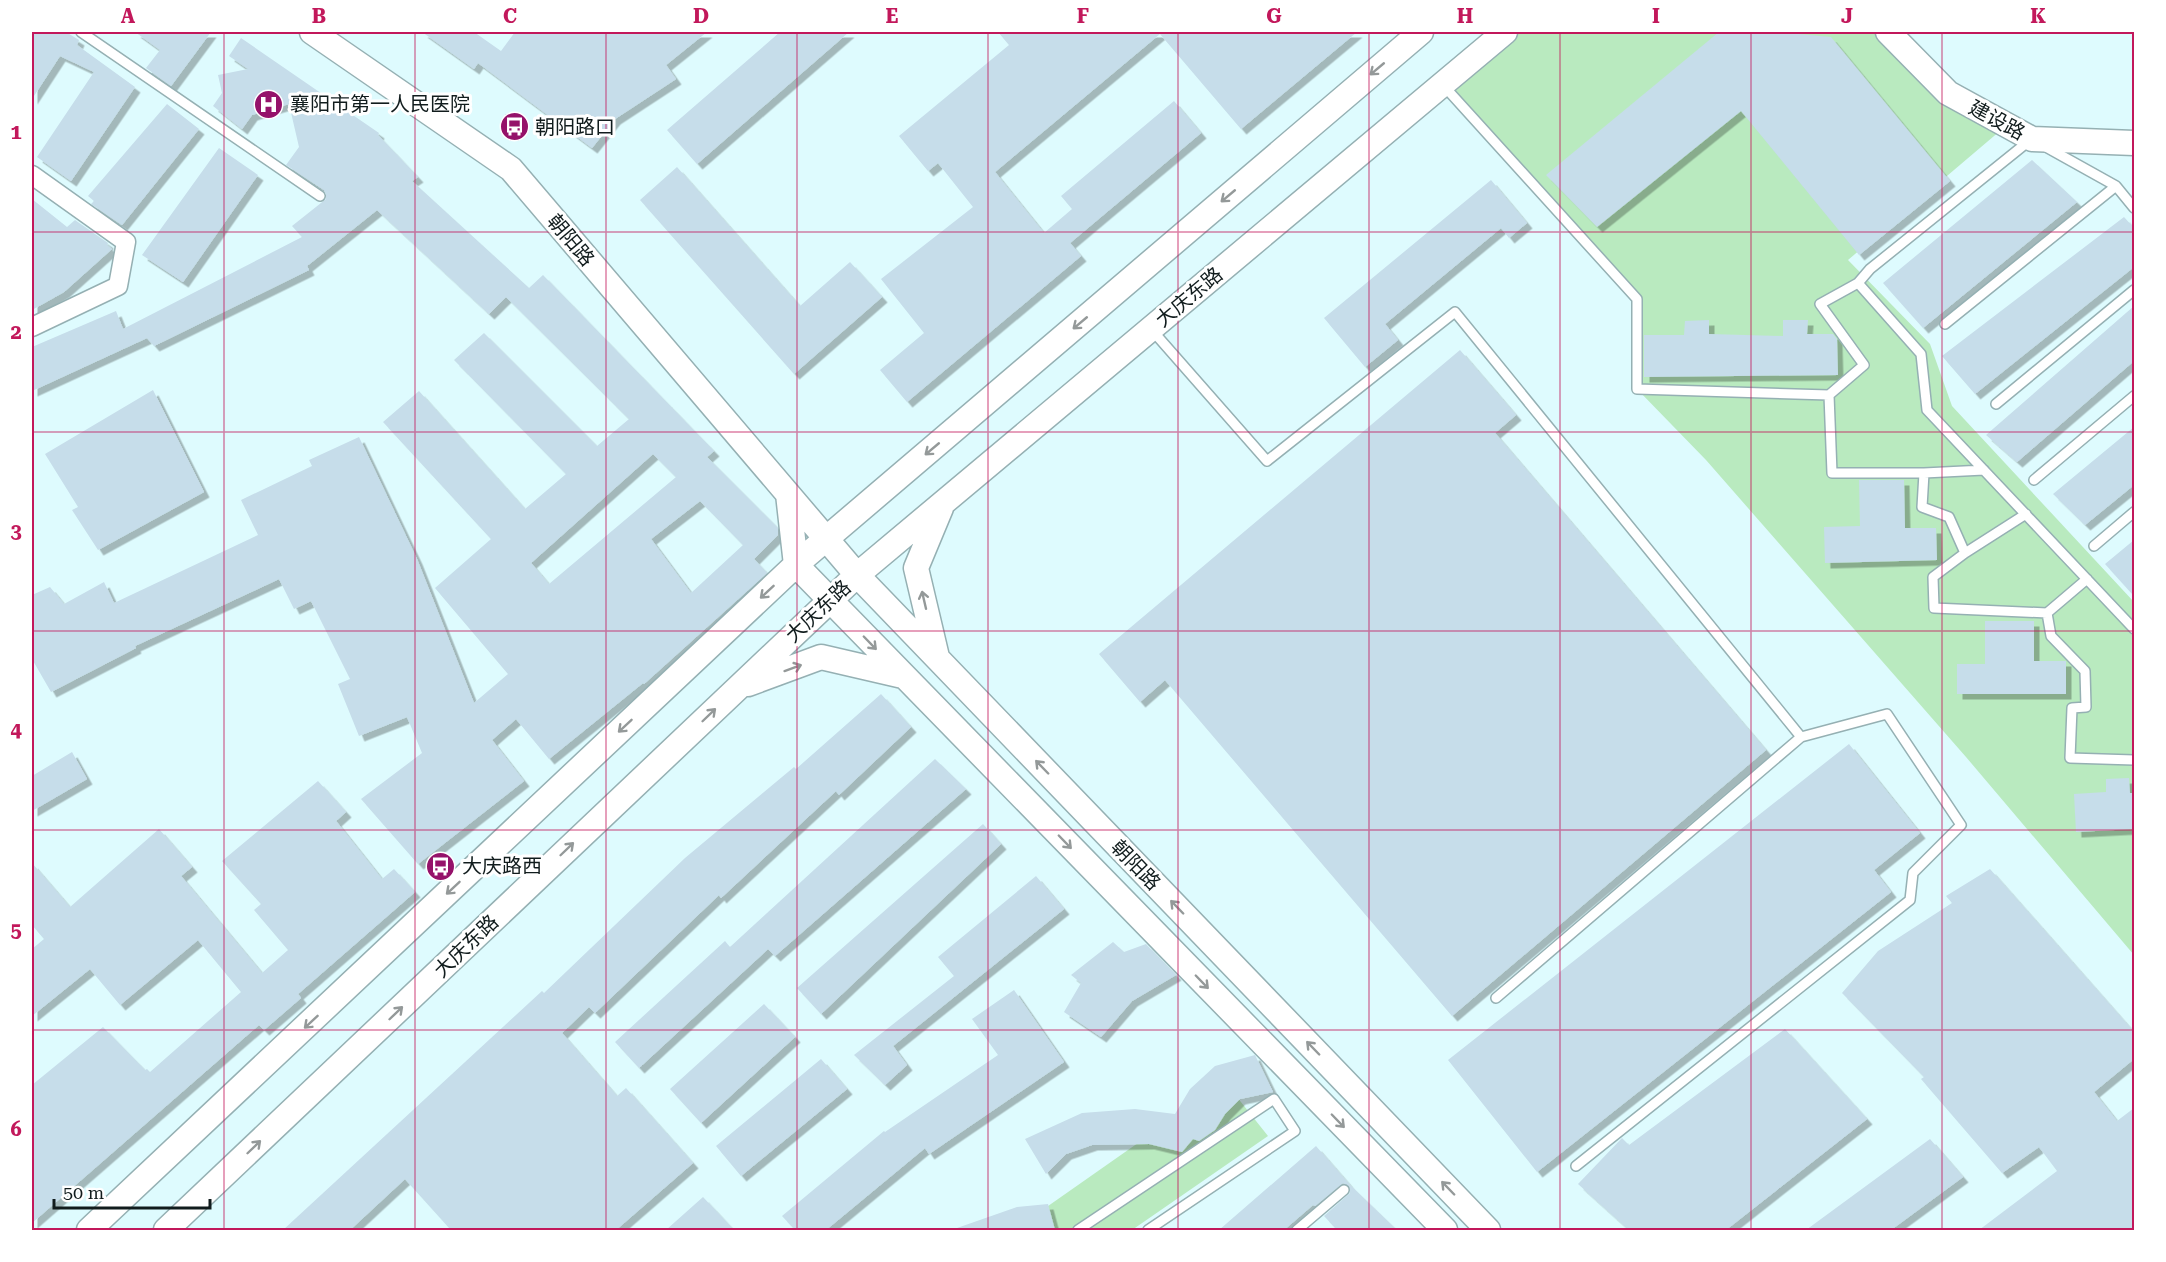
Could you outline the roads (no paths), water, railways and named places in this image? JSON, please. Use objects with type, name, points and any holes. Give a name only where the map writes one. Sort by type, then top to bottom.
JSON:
[{"type":"main road","name":"朝阳路","points":[[312,32],[511,170],[857,575],[1488,1230]]},
{"type":"main road","points":[[89,1230],[796,565],[1421,32]]},
{"type":"main road","name":"大庆东路","points":[[166,1230],[857,575],[1505,32]]},
{"type":"main road","name":"建设路","points":[[1887,32],[1948,93],[2032,139],[2134,143]]},
{"type":"main road","points":[[788,495],[796,565]]},
{"type":"main road","points":[[937,657],[916,568],[942,503]]},
{"type":"main road","name":"朝阳路","points":[[796,565],[1445,1230]]},
{"type":"main road","points":[[738,688],[821,657],[903,676]]},
{"type":"street","points":[[32,175],[126,242],[118,286],[32,327]]},
{"type":"lane","points":[[81,32],[320,195]]},
{"type":"lane","points":[[1443,84],[1637,299],[1637,389],[1829,395],[1864,365],[1820,304],[1858,283],[1870,269],[2032,139],[2116,186],[2134,208]]},
{"type":"lane","points":[[1945,324],[2116,186]]},
{"type":"lane","points":[[1858,283],[1922,354],[1927,410],[2134,629]]},
{"type":"lane","points":[[1996,404],[2134,291]]},
{"type":"lane","points":[[1151,329],[1267,461],[1455,312],[1801,736]]},
{"type":"lane","points":[[1829,395],[1832,472],[1924,473],[1984,470]]},
{"type":"lane","points":[[2034,480],[2134,396]]},
{"type":"lane","points":[[1924,473],[1922,507],[1949,517],[1965,553]]},
{"type":"lane","points":[[2094,546],[2134,512]]},
{"type":"lane","points":[[2026,514],[1965,553],[1933,577],[1934,608],[2047,613],[2087,579]]},
{"type":"lane","points":[[2047,613],[2051,636],[2085,671],[2086,707],[2072,708],[2070,758],[2134,760]]},
{"type":"lane","points":[[1496,998],[1801,736],[1887,714],[1961,825],[1913,873],[1910,900],[1576,1166]]},
{"type":"lane","points":[[1078,1230],[1274,1099],[1295,1131],[1148,1230]]},
{"type":"lane","points":[[1297,1230],[1344,1190]]},
{"type":"place","name":"襄阳市第一人民医院","points":[[269,104]]},
{"type":"place","name":"朝阳路口","points":[[514,127]]},
{"type":"place","name":"大庆路西","points":[[441,866]]}]
